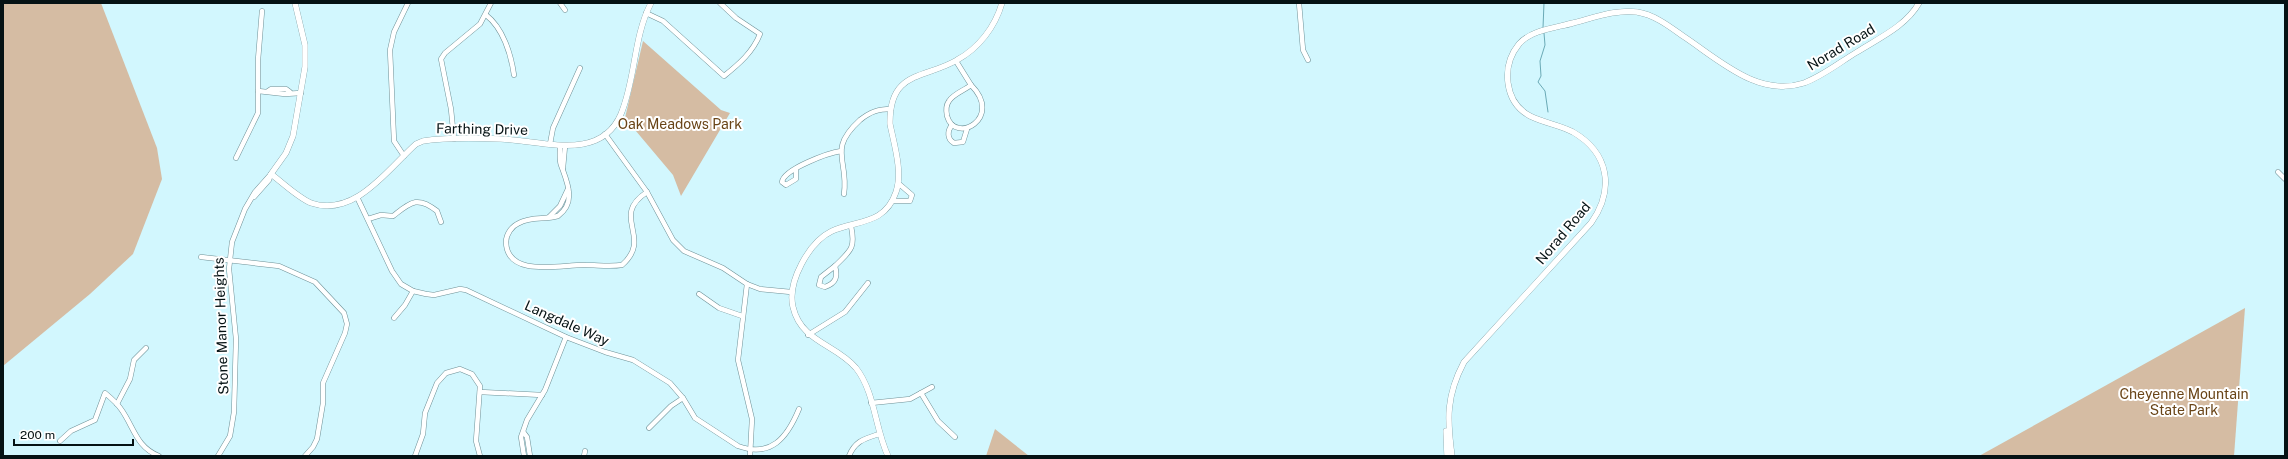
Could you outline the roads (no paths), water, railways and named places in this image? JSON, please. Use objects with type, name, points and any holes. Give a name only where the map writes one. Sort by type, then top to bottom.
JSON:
[{"type":"street","points":[[271,174],[289,146],[306,67],[305,53],[295,3]]},
{"type":"street","points":[[404,156],[394,141],[390,50],[394,32],[408,3]]},
{"type":"street","points":[[454,139],[451,109],[441,60],[445,53],[480,24],[491,3]]},
{"type":"street","points":[[560,3],[565,10]]},
{"type":"street","name":"Farthing Drive","points":[[271,174],[311,202],[334,205],[357,197],[416,144],[423,141],[500,139],[562,146],[585,145],[605,134],[612,128],[622,113],[646,13],[651,3]]},
{"type":"street","points":[[646,13],[663,21],[724,76],[739,64],[757,41],[760,34],[736,18],[720,3]]},
{"type":"street","points":[[888,456],[879,434],[871,403],[861,376],[856,368],[837,352],[808,335],[795,314],[791,292],[796,273],[821,239],[834,230],[864,223],[878,216],[892,201],[898,183],[890,124],[891,109],[898,91],[911,78],[956,61],[969,53],[984,38],[995,21],[1002,3]]},
{"type":"street","points":[[1299,3],[1303,50],[1308,60]]},
{"type":"street","name":"Norad Road","points":[[1452,456],[1447,420],[1451,390],[1464,362],[1591,223],[1602,203],[1605,192],[1604,169],[1599,156],[1592,146],[1572,132],[1530,116],[1521,109],[1511,94],[1507,72],[1509,60],[1521,42],[1543,31],[1623,12],[1644,13],[1663,22],[1750,79],[1769,86],[1787,86],[1804,82],[1818,76],[1883,36],[1905,21],[1919,3]]},
{"type":"street","points":[[236,158],[257,117],[258,60],[262,11]]},
{"type":"street","points":[[486,15],[499,28],[513,66],[514,75]]},
{"type":"street","points":[[952,125],[948,132],[949,138],[954,143],[963,142],[967,129],[975,123],[984,106],[982,98],[971,85],[956,61]]},
{"type":"street","points":[[550,144],[553,128],[580,68]]},
{"type":"street","points":[[967,129],[961,129],[952,125],[948,118],[946,109],[948,102],[971,85]]},
{"type":"street","points":[[258,91],[268,92],[271,89],[282,89],[290,92],[301,93]]},
{"type":"street","points":[[844,194],[845,185],[841,151],[846,134],[867,114],[878,109],[891,109]]},
{"type":"street","points":[[605,134],[646,192],[669,234],[678,246],[692,256],[723,268],[747,284],[760,288],[791,292]]},
{"type":"street","points":[[562,146],[560,164],[563,168],[570,198],[565,208],[558,216],[524,220],[511,229],[507,236],[506,243],[512,257],[518,262],[533,268],[622,265],[628,260],[635,246],[630,210],[632,204],[646,192]]},
{"type":"street","points":[[796,169],[827,154],[841,151]]},
{"type":"street","points":[[2278,172],[2285,179]]},
{"type":"street","name":"Stone Manor Heights","points":[[218,456],[230,436],[234,412],[236,339],[229,278],[229,260],[237,225],[254,197],[255,192],[271,174]]},
{"type":"street","points":[[892,201],[910,201],[912,195],[898,183]]},
{"type":"street","name":"Langdale Way","points":[[357,197],[396,278],[413,291],[434,294],[454,290],[466,290],[566,337],[605,352],[633,360],[670,383],[683,398],[695,418],[738,446],[751,450]]},
{"type":"street","points":[[368,219],[381,215],[393,216],[405,205],[420,202],[437,211],[441,222]]},
{"type":"street","points":[[835,266],[837,274],[834,282],[825,287],[819,285],[821,277],[851,251],[853,238],[851,226]]},
{"type":"street","points":[[201,257],[273,264],[310,279],[325,290],[341,309],[346,319],[345,333],[323,383],[323,403],[317,439],[313,447],[305,456]]},
{"type":"street","points":[[808,335],[845,312],[868,283]]},
{"type":"street","points":[[747,284],[742,316],[738,360],[739,373],[752,419],[750,456]]},
{"type":"street","points":[[394,318],[405,306],[413,291]]},
{"type":"street","points":[[699,294],[719,308],[742,316]]},
{"type":"street","points":[[524,456],[521,441],[527,420],[542,395],[566,337]]},
{"type":"street","points":[[117,404],[130,379],[134,360],[146,348]]},
{"type":"street","points":[[415,456],[423,434],[425,413],[436,383],[442,376],[455,370],[468,372],[478,381],[480,392],[476,441],[480,456]]},
{"type":"street","points":[[871,403],[910,399],[932,387]]},
{"type":"street","points":[[480,392],[542,395]]},
{"type":"street","points":[[60,441],[71,431],[92,423],[98,417],[105,393],[117,404],[137,440],[146,449],[159,456]]},
{"type":"street","points":[[921,393],[938,421],[955,437]]},
{"type":"street","points":[[649,428],[671,406],[683,398]]},
{"type":"street","points":[[751,450],[765,450],[778,443],[799,409]]},
{"type":"street","points":[[1447,420],[1447,456]]},
{"type":"street","points":[[524,433],[527,438],[530,456]]},
{"type":"street","points":[[849,456],[853,447],[859,441],[879,434]]},
{"type":"waterway","points":[[1543,28],[1544,3]]},
{"type":"waterway","points":[[1544,33],[1545,45],[1540,61],[1541,76],[1538,82],[1545,91],[1548,112]]},
{"type":"park label","name":"Oak Meadows Park","points":[[680,124]]},
{"type":"park label","name":"Cheyenne Mountain State Park","points":[[2184,402]]}]
